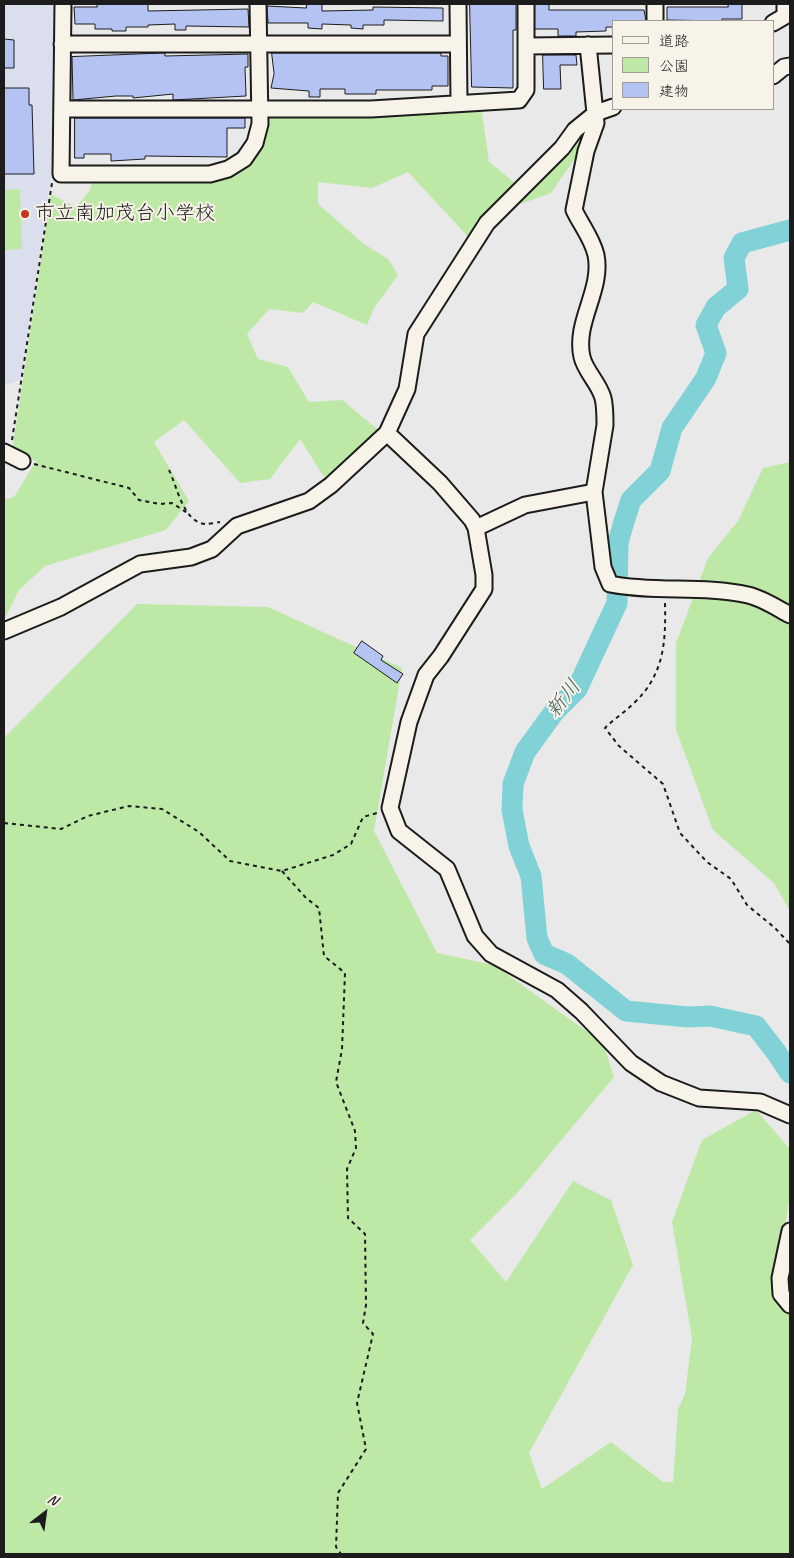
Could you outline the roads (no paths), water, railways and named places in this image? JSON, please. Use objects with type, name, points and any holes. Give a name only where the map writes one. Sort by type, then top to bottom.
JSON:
[{"type":"street","points":[[63,4],[61,174],[193,174],[219,172],[236,164],[250,152],[258,134],[261,109],[258,4]]},
{"type":"street","points":[[458,4],[459,102]]},
{"type":"street","points":[[63,109],[371,109],[459,102],[519,100],[526,90],[526,4]]},
{"type":"street","points":[[655,4],[655,20]]},
{"type":"street","points":[[774,22],[785,16],[785,4]]},
{"type":"street","points":[[62,44],[458,44]]},
{"type":"street","points":[[588,45],[596,123],[587,146],[574,210],[590,239],[596,256],[594,288],[580,335],[582,357],[602,397],[605,414],[605,425],[594,492],[603,567],[610,584],[626,587],[705,589],[750,595],[790,615]]},
{"type":"street","points":[[526,46],[612,45]]},
{"type":"street","points":[[774,75],[784,67],[790,66]]},
{"type":"street","points":[[4,631],[62,607],[140,564],[191,557],[212,549],[237,526],[308,501],[330,485],[387,433],[407,389],[416,334],[486,223],[562,148],[575,130],[596,113],[612,107]]},
{"type":"street","points":[[387,433],[445,489],[476,528],[484,574],[484,589],[446,649],[426,675],[408,722],[390,808],[399,831],[447,868],[475,936],[491,954],[557,990],[581,1011],[631,1062],[661,1083],[699,1098],[760,1102],[790,1115]]},
{"type":"street","points":[[476,528],[525,505],[594,492]]},
{"type":"street","points":[[790,1232],[780,1278],[781,1294],[790,1306]]},
{"type":"waterway","name":"新川","points":[[790,230],[742,243],[734,258],[738,289],[716,307],[706,325],[716,353],[706,378],[672,428],[660,471],[631,500],[618,543],[617,603],[577,689],[554,712],[525,752],[513,784],[512,810],[519,846],[531,876],[537,938],[544,954],[567,964],[626,1011],[688,1017],[710,1016],[756,1026],[790,1073]]},
{"type":"place","name":"市立南加茂台小学校","points":[[25,214]]}]
